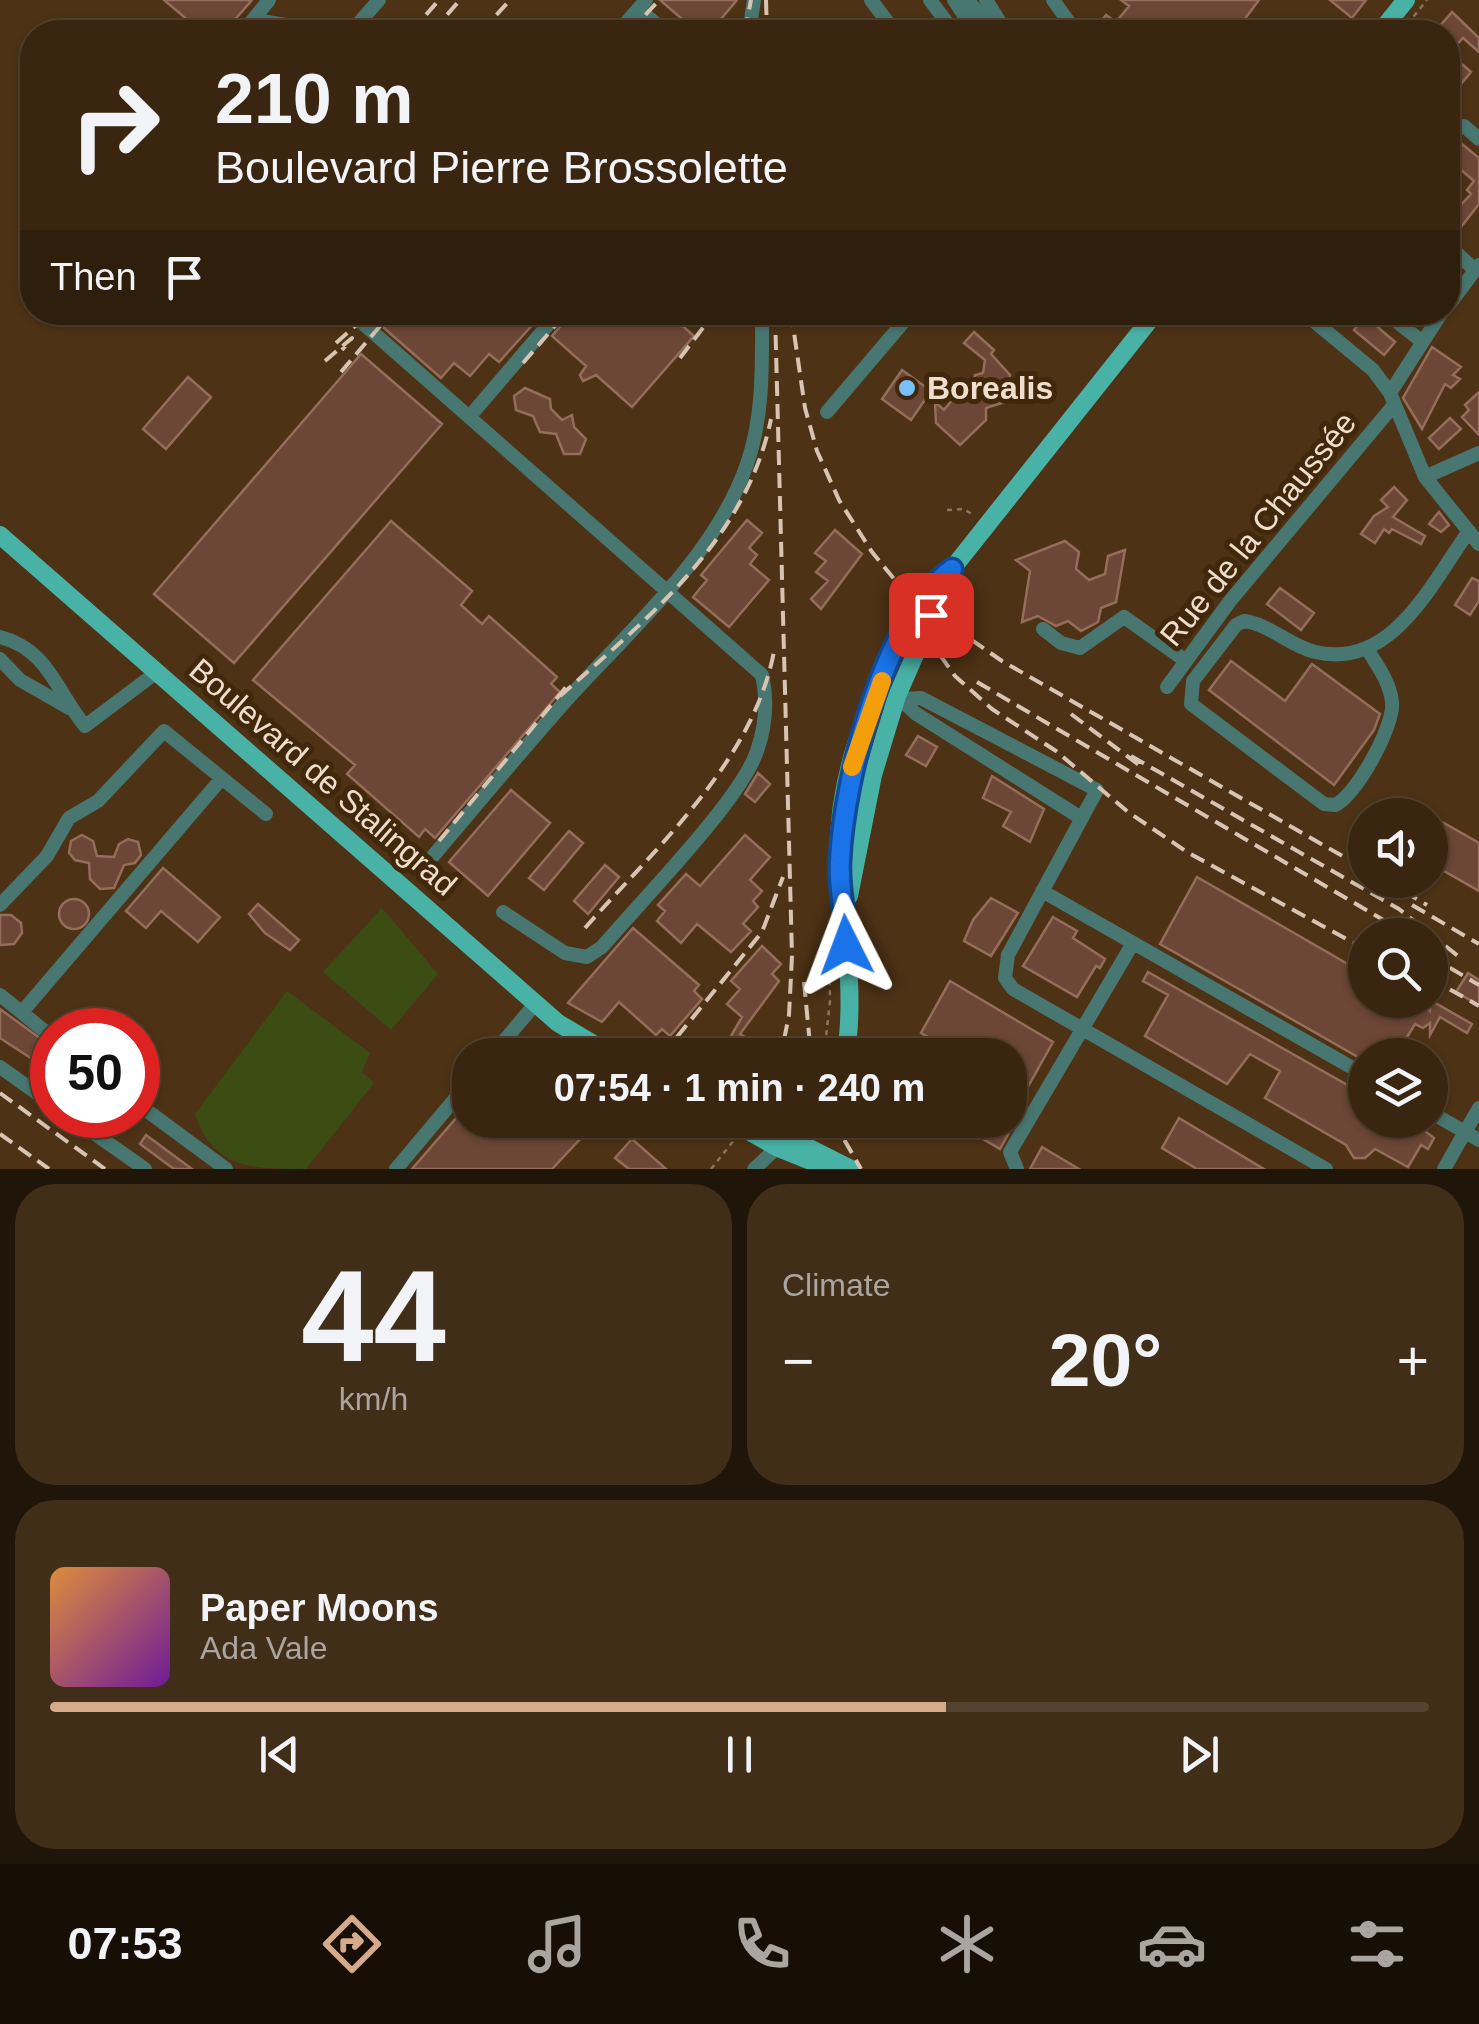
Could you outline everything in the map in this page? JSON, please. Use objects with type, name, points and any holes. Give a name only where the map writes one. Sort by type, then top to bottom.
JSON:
[{"type":"main road","points":[[1390,20],[1406,0]]},
{"type":"main road","points":[[845,1038],[846,912],[839,866],[848,783],[952,569],[1146,325]]},
{"type":"main road","name":"Boulevard de Stalingrad","points":[[0,535],[558,1023],[583,1038]]},
{"type":"main road","points":[[795,1138],[832,1169]]},
{"type":"main road","points":[[797,1138],[851,1169]]},
{"type":"main road","points":[[799,1138],[868,1169]]},
{"type":"street","points":[[252,20],[269,0]]},
{"type":"street","points":[[361,20],[378,0]]},
{"type":"street","points":[[871,0],[887,20]]},
{"type":"street","points":[[968,0],[984,20]]},
{"type":"street","points":[[1460,290],[1477,268]]},
{"type":"street","points":[[365,325],[762,674],[768,704],[757,754],[722,806],[602,947],[588,957],[565,954],[504,912]]},
{"type":"street","points":[[470,416],[548,325]]},
{"type":"street","points":[[428,862],[565,702],[628,638],[712,534],[748,463],[762,396],[762,325]]},
{"type":"street","points":[[827,412],[901,325]]},
{"type":"street","points":[[1319,325],[1374,370],[1425,477],[1479,544]]},
{"type":"street","points":[[1401,325],[1420,340]]},
{"type":"street","name":"Rue de la Chaussée","points":[[1167,688],[1230,601],[1391,400],[1420,340],[1432,325]]},
{"type":"street","points":[[1425,477],[1479,452]]},
{"type":"street","points":[[1368,650],[1388,683],[1390,720],[1354,792],[1335,805],[1324,804],[1192,704],[1193,681],[1236,625],[1244,621],[1312,651],[1356,655],[1368,650],[1399,627],[1468,531]]},
{"type":"street","points":[[1043,628],[1061,643],[1080,648],[1124,617],[1186,661]]},
{"type":"street","points":[[0,637],[24,643],[56,680],[70,708],[85,726],[157,672]]},
{"type":"street","points":[[0,658],[20,680],[70,708]]},
{"type":"street","points":[[893,694],[921,698],[1097,790],[1008,955],[1006,978],[1027,1000],[1326,1169]]},
{"type":"street","points":[[893,694],[916,713],[1081,818]]},
{"type":"street","points":[[0,906],[47,856],[68,818],[98,801],[159,733],[168,732],[266,814]]},
{"type":"street","points":[[22,1012],[222,778]]},
{"type":"street","points":[[1042,891],[1348,1065]]},
{"type":"street","points":[[1017,1169],[1010,1152],[1133,942]]},
{"type":"street","points":[[0,995],[30,1019]]},
{"type":"street","points":[[506,1038],[536,1003]]},
{"type":"street","points":[[0,1067],[30,1088]]},
{"type":"street","points":[[396,1169],[452,1103]]},
{"type":"street","points":[[1444,1169],[1472,1136],[1479,1108]]},
{"type":"street","points":[[160,1120],[226,1169]]},
{"type":"street","points":[[1448,1122],[1472,1136]]},
{"type":"street","points":[[101,1138],[145,1169]]},
{"type":"street","points":[[754,1169],[786,1138]]},
{"type":"path","points":[[1411,20],[1427,0]]},
{"type":"path","points":[[826,1038],[830,1000]]},
{"type":"path","points":[[711,1169],[731,1138]]},
{"type":"green space","points":[[382,908],[438,974],[391,1030],[323,972]]},
{"type":"green space","points":[[287,991],[370,1053],[362,1072],[374,1083],[306,1169],[251,1166],[224,1156],[212,1146],[195,1114]]},
{"type":"building","points":[[164,0],[252,0],[234,20],[188,20]]},
{"type":"building","points":[[660,0],[737,0],[720,20],[683,20]]},
{"type":"building","points":[[1121,0],[1259,0],[1244,20],[1118,20],[1129,6]]},
{"type":"building","points":[[1330,0],[1366,0],[1352,18]]},
{"type":"building","points":[[1452,12],[1479,38],[1479,52],[1463,38],[1460,41],[1460,20],[1445,20]]},
{"type":"building","points":[[1460,62],[1471,72],[1460,85]]},
{"type":"building","points":[[1460,146],[1479,158],[1479,204],[1460,228],[1460,206],[1471,194],[1467,190],[1474,181],[1460,169]]},
{"type":"building","points":[[532,325],[499,362],[489,354],[470,376],[454,363],[441,378],[384,328]]},
{"type":"building","points":[[562,325],[682,325],[694,336],[632,407],[596,375],[583,381],[580,375],[586,366],[552,336]]},
{"type":"building","points":[[1358,325],[1375,325],[1395,342],[1384,355],[1354,330]]},
{"type":"building","name":"Borealis","points":[[974,332],[994,350],[991,354],[1010,375],[1005,402],[986,408],[986,420],[960,445],[936,423],[935,402],[944,410],[956,395],[971,394],[975,375],[983,373],[985,360],[964,343]]},
{"type":"building","points":[[1432,347],[1461,367],[1453,375],[1460,379],[1451,388],[1445,384],[1422,429],[1403,398]]},
{"type":"building","points":[[361,354],[442,424],[234,663],[154,594]]},
{"type":"building","points":[[902,370],[931,391],[911,420],[882,399]]},
{"type":"building","points":[[188,377],[211,397],[166,449],[143,429]]},
{"type":"building","points":[[525,388],[550,399],[551,409],[562,420],[572,415],[574,427],[586,439],[580,454],[564,454],[556,434],[540,432],[533,416],[516,410],[514,396]]},
{"type":"building","points":[[1479,392],[1479,435],[1462,417],[1469,410],[1465,405]]},
{"type":"building","points":[[1450,418],[1461,429],[1439,449],[1429,438]]},
{"type":"building","points":[[1394,487],[1407,500],[1393,517],[1425,536],[1421,544],[1392,529],[1389,533],[1384,529],[1375,543],[1361,534],[1374,516],[1388,507],[1381,500]]},
{"type":"building","points":[[1439,512],[1449,525],[1441,532],[1429,524]]},
{"type":"building","points":[[747,520],[762,533],[749,548],[757,555],[750,564],[769,580],[729,627],[693,597],[707,580],[701,575]]},
{"type":"building","points":[[391,521],[472,591],[461,605],[482,624],[489,616],[557,677],[551,684],[560,692],[435,838],[425,829],[419,837],[347,774],[355,765],[253,680]]},
{"type":"building","points":[[835,530],[862,554],[821,609],[811,599],[828,581],[816,572],[826,561],[815,553]]},
{"type":"building","points":[[1065,541],[1079,552],[1076,569],[1089,580],[1105,574],[1108,556],[1125,550],[1116,602],[1101,608],[1098,622],[1081,631],[1068,621],[1056,626],[1038,616],[1022,622],[1030,571],[1016,560]]},
{"type":"building","points":[[1472,578],[1479,581],[1479,601],[1470,615],[1455,605]]},
{"type":"building","points":[[1280,588],[1314,613],[1301,630],[1267,604]]},
{"type":"building","points":[[1231,661],[1285,701],[1312,664],[1380,714],[1374,730],[1334,785],[1209,690]]},
{"type":"building","points":[[918,736],[937,747],[926,766],[906,755]]},
{"type":"building","points":[[758,773],[770,784],[755,802],[745,794]]},
{"type":"building","points":[[992,776],[1044,809],[1030,842],[1003,826],[1011,812],[983,798]]},
{"type":"building","points":[[511,790],[550,823],[488,896],[449,862]]},
{"type":"building","points":[[1448,825],[1479,843],[1479,891],[1448,873]]},
{"type":"building","points":[[569,831],[583,843],[544,890],[529,878]]},
{"type":"building","points":[[82,835],[93,841],[97,856],[114,857],[119,844],[128,839],[138,842],[141,855],[135,863],[124,865],[114,888],[100,889],[90,879],[89,863],[75,860],[69,853],[71,841]]},
{"type":"building","points":[[745,835],[770,857],[750,880],[762,891],[753,901],[758,907],[743,924],[751,931],[731,952],[697,924],[681,943],[657,921],[665,911],[658,905],[686,874],[700,886]]},
{"type":"building","points":[[605,865],[619,877],[588,914],[574,901]]},
{"type":"building","points":[[163,868],[220,917],[198,942],[161,911],[146,928],[126,911]]},
{"type":"building","points":[[1197,877],[1348,964],[1348,1018],[1439,1018],[1430,1035],[1430,1023],[1423,1028],[1415,1024],[1406,1038],[1348,1038],[1348,1051],[1160,944]]},
{"type":"building","points":[[991,898],[1018,913],[991,956],[964,941],[973,920]]},
{"type":"building","points":[[74,899],[85,903],[89,914],[85,925],[74,929],[63,925],[59,914],[63,903]]},
{"type":"building","points":[[258,904],[299,940],[290,950],[265,933],[249,914]]},
{"type":"building","points":[[0,915],[11,915],[21,923],[22,933],[14,944],[0,945]]},
{"type":"building","points":[[1053,917],[1077,931],[1073,938],[1105,959],[1100,968],[1096,966],[1077,997],[1023,966]]},
{"type":"building","points":[[633,928],[699,985],[694,991],[702,999],[670,1036],[662,1029],[656,1035],[619,1002],[602,1022],[568,1003]]},
{"type":"building","points":[[762,946],[781,964],[772,974],[779,981],[740,1034],[747,1038],[730,1038],[742,1017],[727,1004],[740,989],[731,981]]},
{"type":"building","points":[[1148,972],[1348,1085],[1348,1138],[1434,1138],[1428,1149],[1421,1145],[1408,1167],[1375,1149],[1365,1158],[1354,1158],[1346,1145],[1265,1098],[1280,1071],[1250,1054],[1227,1084],[1145,1036],[1168,995],[1143,981]]},
{"type":"building","points":[[1468,973],[1479,980],[1479,1005],[1456,992]]},
{"type":"building","points":[[950,981],[1053,1042],[1027,1088],[1027,1038],[930,1038],[921,1033]]},
{"type":"building","points":[[0,1009],[30,1031],[30,1058],[0,1038]]},
{"type":"building","points":[[1448,1010],[1472,1024],[1467,1033],[1442,1018],[1448,1018]]},
{"type":"building","points":[[1179,1118],[1264,1169],[1197,1169],[1162,1148]]},
{"type":"building","points":[[452,1123],[452,1138],[581,1138],[552,1169],[412,1169]]},
{"type":"building","points":[[144,1138],[150,1138],[192,1169],[174,1169],[140,1144]]},
{"type":"building","points":[[984,1138],[1006,1138],[1000,1149]]},
{"type":"building","points":[[632,1139],[666,1169],[629,1169],[615,1158]]},
{"type":"building","points":[[1042,1147],[1079,1169],[1030,1169]]},
{"type":"railway","points":[[422,20],[439,0]]},
{"type":"railway","points":[[442,20],[460,0]]},
{"type":"railway","points":[[492,20],[510,0]]},
{"type":"railway","points":[[641,20],[659,0]]},
{"type":"railway","points":[[747,20],[751,0]]},
{"type":"railway","points":[[766,0],[767,20]]},
{"type":"railway","points":[[336,343],[356,325]]},
{"type":"railway","points":[[341,372],[381,325]]},
{"type":"railway","points":[[523,363],[556,325]]},
{"type":"railway","points":[[680,358],[705,325]]},
{"type":"railway","points":[[775,325],[792,956],[784,1038]]},
{"type":"railway","points":[[793,325],[805,408],[817,451],[839,500],[872,552],[908,596],[1002,661],[1348,859]]},
{"type":"railway","points":[[325,361],[352,338],[342,350]]},
{"type":"railway","points":[[560,696],[659,606],[716,539],[740,502],[771,419]]},
{"type":"railway","points":[[900,599],[955,676],[992,709],[1056,751],[1128,812],[1187,852],[1348,940]]},
{"type":"railway","points":[[585,928],[672,832],[726,763],[748,726],[775,646]]},
{"type":"railway","points":[[977,682],[1380,918]]},
{"type":"railway","points":[[439,841],[566,687]]},
{"type":"railway","points":[[1071,714],[1139,765]]},
{"type":"railway","points":[[1131,756],[1399,909],[1458,956]]},
{"type":"railway","points":[[677,1037],[762,932],[783,877]]},
{"type":"railway","points":[[1415,898],[1427,905]]},
{"type":"railway","points":[[1412,905],[1479,944]]},
{"type":"railway","points":[[1448,967],[1479,985]]},
{"type":"railway","points":[[804,982],[809,1038]]},
{"type":"railway","points":[[1448,988],[1479,1006]]},
{"type":"railway","points":[[0,1093],[105,1169]]},
{"type":"railway","points":[[0,1134],[49,1169]]},
{"type":"railway","points":[[843,1138],[861,1169]]},
{"type":"slow traffic","points":[[852,767],[882,681]]},
{"type":"place","name":"Borealis","points":[[907,388]]},
{"type":"route","points":[[846,945],[839,866],[848,783],[856,751],[899,644],[936,581],[952,569],[931,615]]}]
